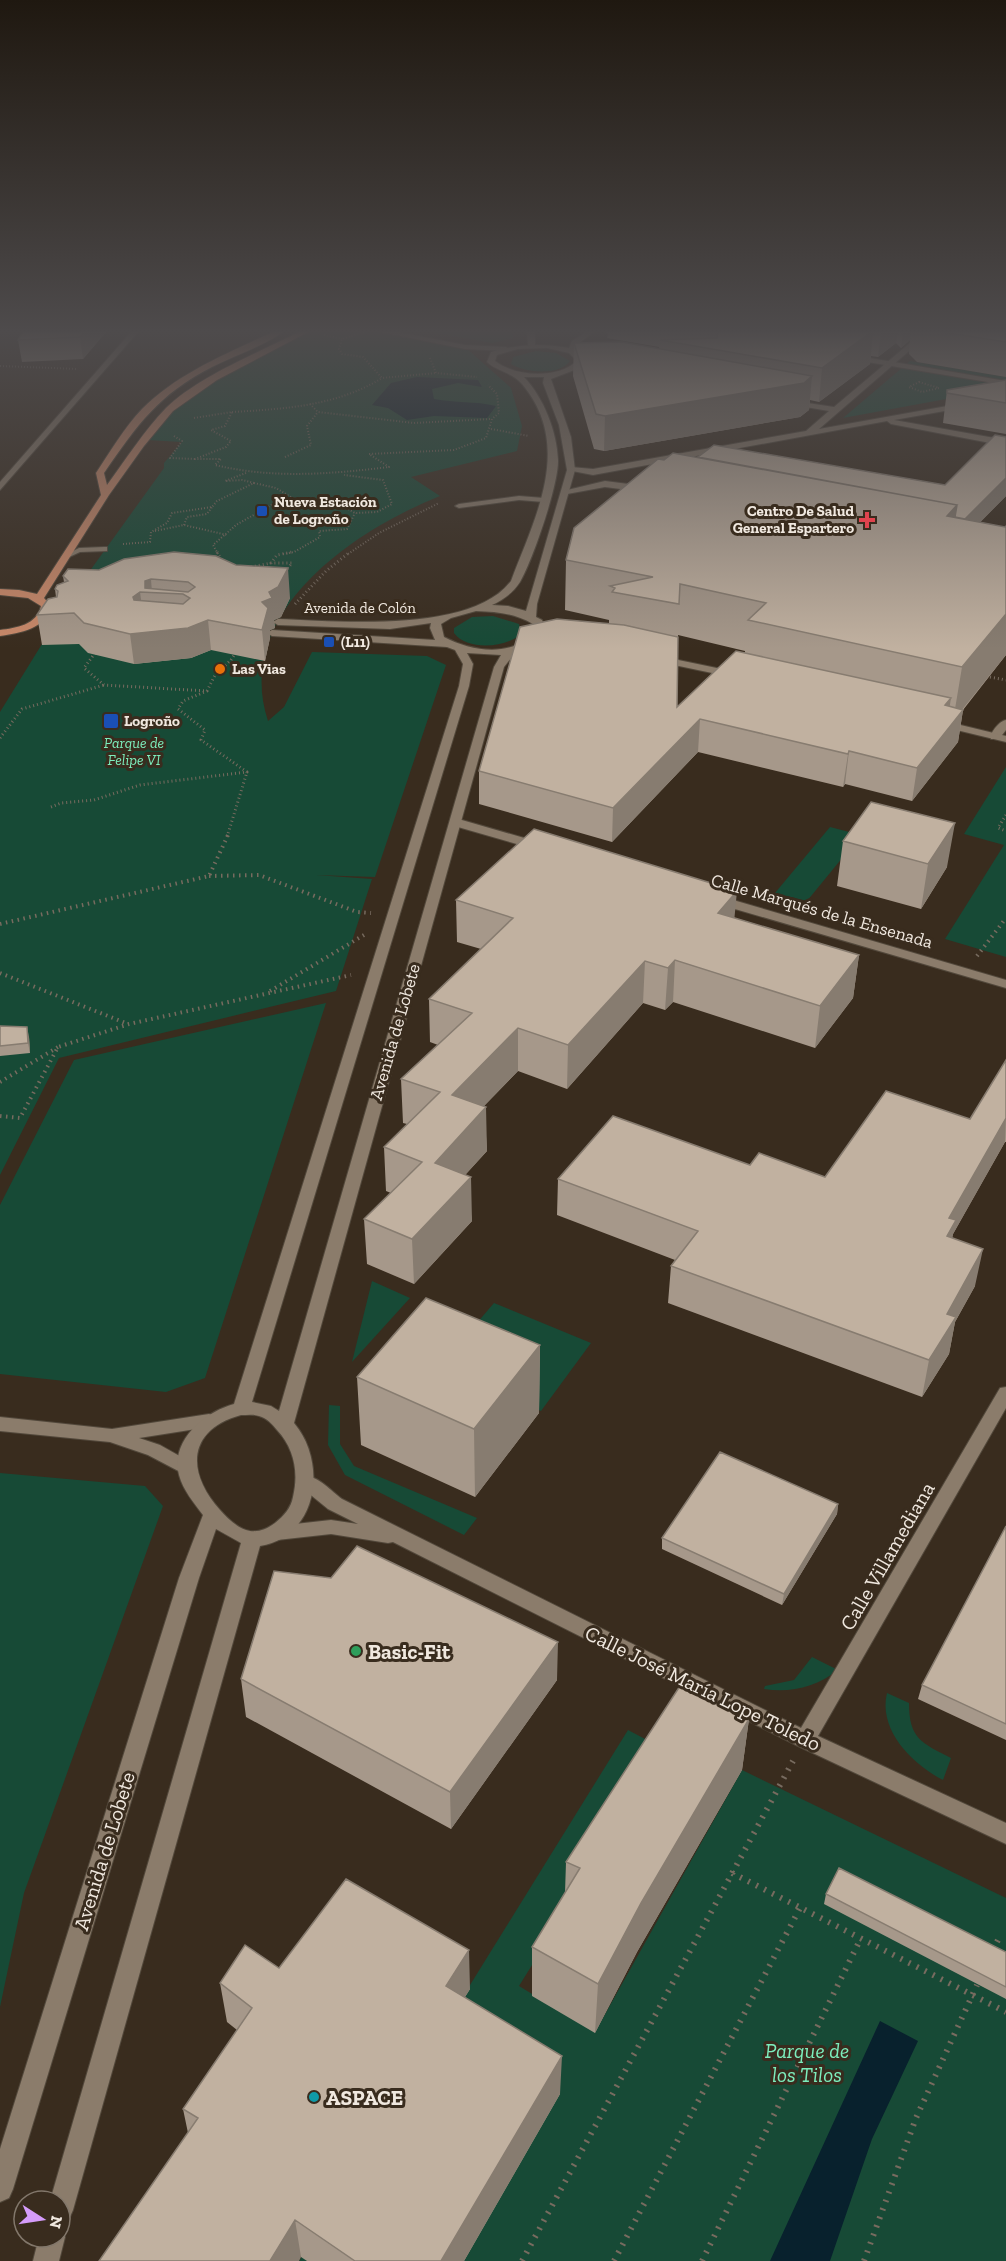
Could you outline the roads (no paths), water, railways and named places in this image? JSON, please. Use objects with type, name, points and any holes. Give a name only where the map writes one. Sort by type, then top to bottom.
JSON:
[{"type":"main road","points":[[0,487],[43,438]]},
{"type":"main road","points":[[105,495],[100,473],[125,438]]},
{"type":"main road","points":[[41,600],[46,586],[105,495],[146,438]]},
{"type":"main road","points":[[476,608],[494,602],[508,593],[516,581],[553,472],[548,438]]},
{"type":"main road","points":[[539,621],[532,604],[567,491],[571,470],[571,459],[565,438]]},
{"type":"main road","points":[[571,470],[593,472],[784,438]]},
{"type":"main road","points":[[976,438],[1006,443]]},
{"type":"main road","points":[[605,484],[608,478],[623,467]]},
{"type":"main road","points":[[567,491],[605,484],[657,492]]},
{"type":"main road","points":[[605,484],[612,489],[648,496]]},
{"type":"main road","points":[[26,594],[46,586]]},
{"type":"main road","points":[[0,592],[26,594],[57,608]]},
{"type":"main road","points":[[17,630],[43,617],[46,606],[41,600]]},
{"type":"main road","points":[[476,608],[508,609],[539,621]]},
{"type":"main road","name":"Avenida de Colón","points":[[278,621],[390,626],[441,619],[476,608]]},
{"type":"main road","name":"Avenida de Lobete","points":[[241,1408],[464,686],[468,664],[454,646],[439,639],[435,631],[436,623],[441,619]]},
{"type":"main road","name":"Avenida de Lobete","points":[[284,1426],[499,667],[503,658],[520,646],[536,639],[541,631],[539,621]]},
{"type":"main road","points":[[2,634],[57,623]]},
{"type":"main road","name":"Avenida de Colón","points":[[272,633],[454,646],[495,652],[520,646]]},
{"type":"main road","points":[[520,646],[544,644]]},
{"type":"main road","points":[[650,655],[746,678]]},
{"type":"main road","points":[[926,720],[1001,738],[1006,723]]},
{"type":"main road","points":[[455,822],[549,850]]},
{"type":"main road","name":"Calle Marqués de la Ensenada","points":[[707,897],[1006,984]]},
{"type":"main road","name":"Calle Villamediana","points":[[805,1740],[1006,1393]]},
{"type":"main road","points":[[0,1424],[111,1435],[154,1450],[186,1468],[196,1492],[212,1515],[229,1532],[252,1539],[277,1533],[297,1513],[307,1482],[306,1464],[299,1446],[284,1426],[267,1411],[241,1408],[225,1412],[209,1421],[196,1433],[186,1468]]},
{"type":"main road","points":[[111,1435],[209,1421]]},
{"type":"main road","name":"Calle José María Lope Toledo","points":[[307,1482],[335,1504],[805,1740],[1006,1834]]},
{"type":"main road","name":"Avenida de Lobete","points":[[0,2189],[189,1578],[212,1515]]},
{"type":"main road","name":"Calle José María Lope Toledo","points":[[277,1533],[331,1527],[403,1538]]},
{"type":"main road","points":[[66,2189],[252,1539]]},
{"type":"lane","points":[[459,506],[508,499],[544,500]]},
{"type":"lane","points":[[65,557],[79,550],[104,549]]},
{"type":"water","points":[[880,2021],[918,2041],[872,2139],[830,2261],[770,2261]]},
{"type":"place","name":"Nueva Estación de Logroño","points":[[262,511]]},
{"type":"place","name":"Centro De Salud General Espartero","points":[[867,520]]},
{"type":"place","name":"(L11)","points":[[329,642]]},
{"type":"place","name":"Las Vias","points":[[220,669]]},
{"type":"place","name":"Logroño","points":[[111,721]]},
{"type":"place","name":"Basic-Fit","points":[[356,1651]]},
{"type":"place","name":"ASPACE","points":[[314,2097]]},
{"type":"park label","name":"Parque de Felipe VI","points":[[134,752]]},
{"type":"park label","name":"Parque de los Tilos","points":[[807,2062]]}]
